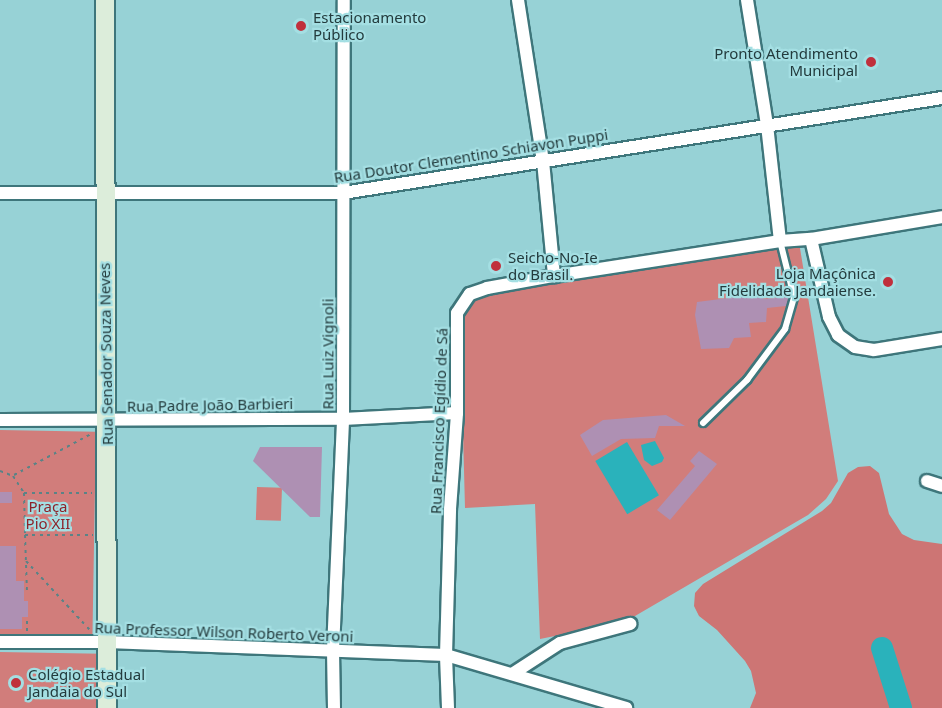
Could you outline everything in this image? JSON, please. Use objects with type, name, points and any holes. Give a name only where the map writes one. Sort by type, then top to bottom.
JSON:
[{"type":"street","name":"Rua Senador Souza Neves","points":[[105,0],[101,426],[108,536],[102,639],[107,708]]},
{"type":"street","name":"Rua Luiz Vignoli","points":[[334,708],[333,650],[343,418],[344,0]]},
{"type":"street","points":[[518,0],[543,160],[554,276]]},
{"type":"street","points":[[747,0],[767,125],[780,241]]},
{"type":"street","name":"Rua Doutor Clementino Schiavon Puppi","points":[[0,193],[343,193],[942,99]]},
{"type":"street","name":"Rua Francisco Egídio de Sá","points":[[448,708],[446,655],[457,413],[457,313],[470,294],[487,288],[554,276],[780,241],[811,239],[942,217]]},
{"type":"street","points":[[811,239],[829,317],[838,335],[855,347],[874,350],[942,339]]},
{"type":"street","name":"Rua Padre João Barbieri","points":[[0,420],[101,426],[457,413]]},
{"type":"street","points":[[927,481],[942,486]]},
{"type":"street","points":[[512,674],[560,644],[630,624]]},
{"type":"street","name":"Rua Professor Wilson Roberto Veroni","points":[[0,642],[102,639],[446,655],[626,708]]},
{"type":"lane","points":[[703,423],[747,380],[785,329],[794,297],[780,241]]},
{"type":"path","points":[[13,476],[101,426]]},
{"type":"path","points":[[0,471],[13,476],[24,493],[27,593]]},
{"type":"path","points":[[24,493],[107,494]]},
{"type":"path","points":[[25,535],[108,536]]},
{"type":"path","points":[[26,561],[102,639]]},
{"type":"green space","points":[[799,242],[838,481],[826,499],[808,515],[635,616],[604,626],[540,639],[535,504],[465,508],[460,318],[474,298],[491,291]]},
{"type":"green space","name":"Praça Pio XII","points":[[0,430],[96,432],[92,636],[0,634]]},
{"type":"green space","points":[[257,487],[282,488],[281,521],[256,520]]},
{"type":"green space","points":[[0,652],[101,654],[100,708],[0,708]]},
{"type":"shaded area","points":[[870,466],[879,473],[889,514],[902,534],[914,540],[942,544],[942,708],[750,708],[756,693],[751,671],[717,630],[699,616],[694,606],[695,593],[703,584],[822,511],[831,503],[848,473],[858,467]]},
{"type":"water","points":[[655,441],[664,458],[662,462],[652,466],[644,460],[641,445]]},
{"type":"water","points":[[627,442],[659,495],[627,514],[595,461]]},
{"type":"building","points":[[760,294],[764,299],[789,297],[786,306],[767,308],[766,322],[749,323],[751,337],[734,338],[729,348],[701,349],[695,315],[697,302]]},
{"type":"building","points":[[666,415],[685,426],[659,426],[655,438],[621,439],[592,456],[580,435],[603,420]]},
{"type":"building","points":[[260,447],[322,447],[320,517],[310,517],[253,461]]},
{"type":"building","points":[[699,451],[717,464],[670,520],[657,510],[695,466],[690,461]]},
{"type":"building","points":[[0,492],[12,492],[12,503],[0,503]]},
{"type":"building","points":[[0,546],[16,546],[16,581],[24,581],[24,601],[28,601],[28,617],[22,617],[22,629],[0,629]]},
{"type":"waterway","points":[[882,648],[901,708]]},
{"type":"place","name":"Estacionamento Público","points":[[301,26]]},
{"type":"place","name":"Pronto Atendimento Municipal","points":[[871,62]]},
{"type":"place","name":"Seicho-No-Ie do Brasil.","points":[[496,266]]},
{"type":"place","name":"Loja Maçônica Fidelidade Jandaiense.","points":[[888,282]]},
{"type":"place","name":"Colégio Estadual Jandaia do Sul","points":[[16,683]]}]
